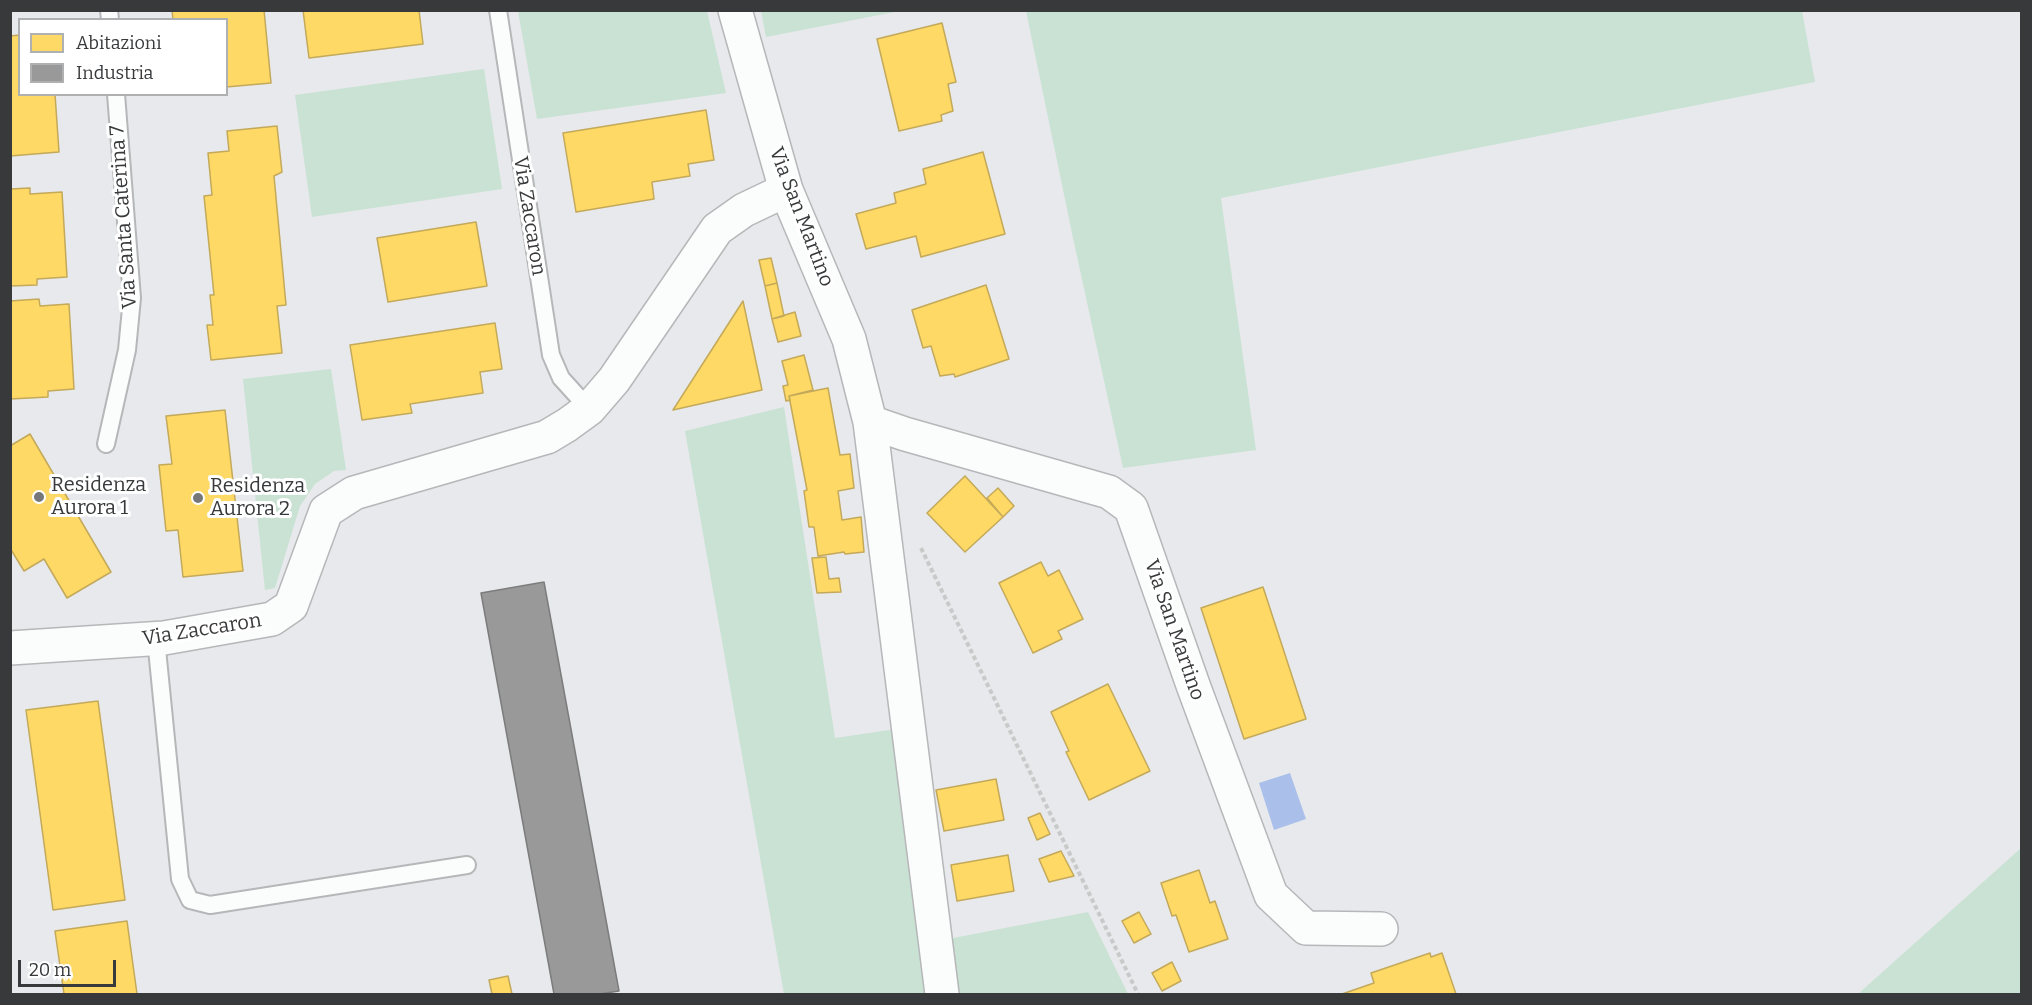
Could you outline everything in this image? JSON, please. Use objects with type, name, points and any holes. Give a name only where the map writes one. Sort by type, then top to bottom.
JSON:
[{"type":"street","name":"Via San Martino","points":[[735,10],[786,190],[849,339],[870,422],[942,994]]},
{"type":"street","name":"Via Zaccaron","points":[[10,648],[156,639],[272,619],[291,606],[326,512],[354,493],[547,437],[567,425],[589,409],[614,380],[717,229],[744,210],[786,190]]},
{"type":"street","name":"Via San Martino","points":[[870,422],[1109,492],[1131,508],[1193,685],[1271,895],[1306,928],[1381,929]]},
{"type":"lane","name":"Via Zaccaron","points":[[498,10],[551,355],[561,378],[589,409]]},
{"type":"lane","name":"Via Santa Caterina 7","points":[[106,444],[127,350],[132,298],[116,96]]},
{"type":"lane","points":[[156,639],[180,879],[190,900],[210,905],[466,865]]},
{"type":"path","points":[[882,523],[915,535],[1138,994]]},
{"type":"green space","points":[[761,10],[900,11],[766,37]]},
{"type":"green space","points":[[518,11],[707,11],[726,93],[537,119]]},
{"type":"green space","points":[[1026,11],[1802,11],[1815,82],[1221,198],[1256,450],[1123,468]]},
{"type":"green space","points":[[484,69],[502,189],[312,217],[295,95]]},
{"type":"green space","points":[[331,369],[346,470],[334,471],[315,484],[300,506],[275,588],[265,590],[243,379]]},
{"type":"green space","points":[[784,407],[835,738],[896,729],[927,994],[784,994],[685,431]]},
{"type":"green space","points":[[2021,848],[2021,994],[1858,994]]},
{"type":"green space","points":[[1088,912],[1128,994],[956,994],[948,939]]},
{"type":"water","points":[[1290,773],[1306,819],[1274,830],[1259,783]]},
{"type":"building: Abitazioni","points":[[172,10],[264,10],[271,83],[228,87],[228,18],[173,18]]},
{"type":"building: Abitazioni","points":[[303,10],[419,10],[423,44],[309,58]]},
{"type":"building: Abitazioni","points":[[942,23],[956,82],[948,84],[953,111],[941,115],[942,121],[899,131],[877,39]]},
{"type":"building: Abitazioni","points":[[18,35],[18,96],[55,96],[59,152],[10,156],[10,36]]},
{"type":"building: Abitazioni","points":[[706,110],[714,160],[688,164],[690,176],[652,182],[654,199],[576,212],[563,133]]},
{"type":"building: Abitazioni","points":[[277,126],[282,172],[274,176],[286,305],[277,306],[282,353],[211,360],[207,325],[213,325],[210,295],[214,295],[204,196],[212,195],[208,153],[229,151],[227,131]]},
{"type":"building: Abitazioni","points":[[983,152],[1005,234],[921,257],[916,236],[866,249],[856,214],[896,203],[894,193],[926,184],[923,169]]},
{"type":"building: Abitazioni","points":[[30,188],[30,194],[62,192],[67,277],[37,279],[37,285],[10,286],[10,189]]},
{"type":"building: Abitazioni","points":[[476,222],[487,286],[388,302],[377,238]]},
{"type":"building: Abitazioni","points":[[771,258],[777,283],[765,286],[759,260]]},
{"type":"building: Abitazioni","points":[[777,283],[784,316],[772,319],[765,286]]},
{"type":"building: Abitazioni","points":[[986,285],[1009,359],[955,377],[954,374],[940,376],[931,346],[923,348],[912,310]]},
{"type":"building: Abitazioni","points":[[39,299],[40,306],[69,304],[74,389],[48,391],[48,397],[10,399],[10,301]]},
{"type":"building: Abitazioni","points":[[743,301],[762,390],[673,410]]},
{"type":"building: Abitazioni","points":[[795,312],[801,336],[778,342],[772,319]]},
{"type":"building: Abitazioni","points":[[495,323],[502,369],[480,372],[483,393],[410,404],[412,413],[362,420],[350,345]]},
{"type":"building: Abitazioni","points":[[804,355],[813,390],[789,396],[790,400],[786,401],[783,386],[788,385],[782,361]]},
{"type":"building: Abitazioni","points":[[828,388],[840,455],[850,454],[854,488],[838,491],[842,520],[861,517],[864,552],[818,556],[814,527],[809,527],[804,491],[807,490],[789,396]]},
{"type":"building: Abitazioni","name":"Residenza Aurora 2","points":[[225,410],[243,571],[183,577],[178,530],[166,531],[159,465],[172,464],[166,416]]},
{"type":"building: Abitazioni","name":"Residenza Aurora 1","points":[[30,434],[111,572],[67,598],[44,559],[24,571],[10,548],[10,446]]},
{"type":"building: Abitazioni","points":[[965,476],[1003,517],[965,552],[927,513]]},
{"type":"building: Abitazioni","points":[[998,488],[1014,506],[1003,517],[987,498]]},
{"type":"building: Abitazioni","points":[[826,557],[829,579],[839,578],[841,592],[817,593],[812,558]]},
{"type":"building: Abitazioni","points":[[1041,562],[1048,576],[1059,570],[1083,619],[1058,631],[1062,639],[1033,653],[999,583]]},
{"type":"building: Abitazioni","points":[[1263,587],[1306,719],[1244,739],[1201,608]]},
{"type":"building: Abitazioni","points":[[1108,684],[1150,771],[1089,800],[1066,752],[1069,751],[1051,712]]},
{"type":"building: Abitazioni","points":[[98,701],[125,900],[53,910],[26,710]]},
{"type":"building: Abitazioni","points":[[996,779],[1004,820],[944,831],[936,790]]},
{"type":"building: Abitazioni","points":[[1040,813],[1050,834],[1037,840],[1028,818]]},
{"type":"building: Abitazioni","points":[[1061,851],[1074,876],[1049,882],[1039,859]]},
{"type":"building: Abitazioni","points":[[1008,855],[1014,891],[957,901],[951,865]]},
{"type":"building: Abitazioni","points":[[1199,870],[1210,903],[1215,901],[1228,939],[1189,952],[1176,915],[1172,916],[1161,883]]},
{"type":"building: Abitazioni","points":[[1139,912],[1151,934],[1134,943],[1122,921]]},
{"type":"building: Abitazioni","points":[[127,921],[137,994],[64,994],[55,931]]},
{"type":"building: Abitazioni","points":[[1430,953],[1431,957],[1442,953],[1456,994],[1342,994],[1374,983],[1371,973]]},
{"type":"building: Abitazioni","points":[[1172,962],[1181,981],[1162,991],[1152,973]]},
{"type":"building: Abitazioni","points":[[508,976],[512,994],[492,994],[489,980]]},
{"type":"building: Industria","points":[[544,582],[619,991],[600,994],[554,994],[481,593]]},
{"type":"place","name":"Residenza Aurora 1","points":[[39,497]]},
{"type":"place","name":"Residenza Aurora 2","points":[[198,498]]}]
